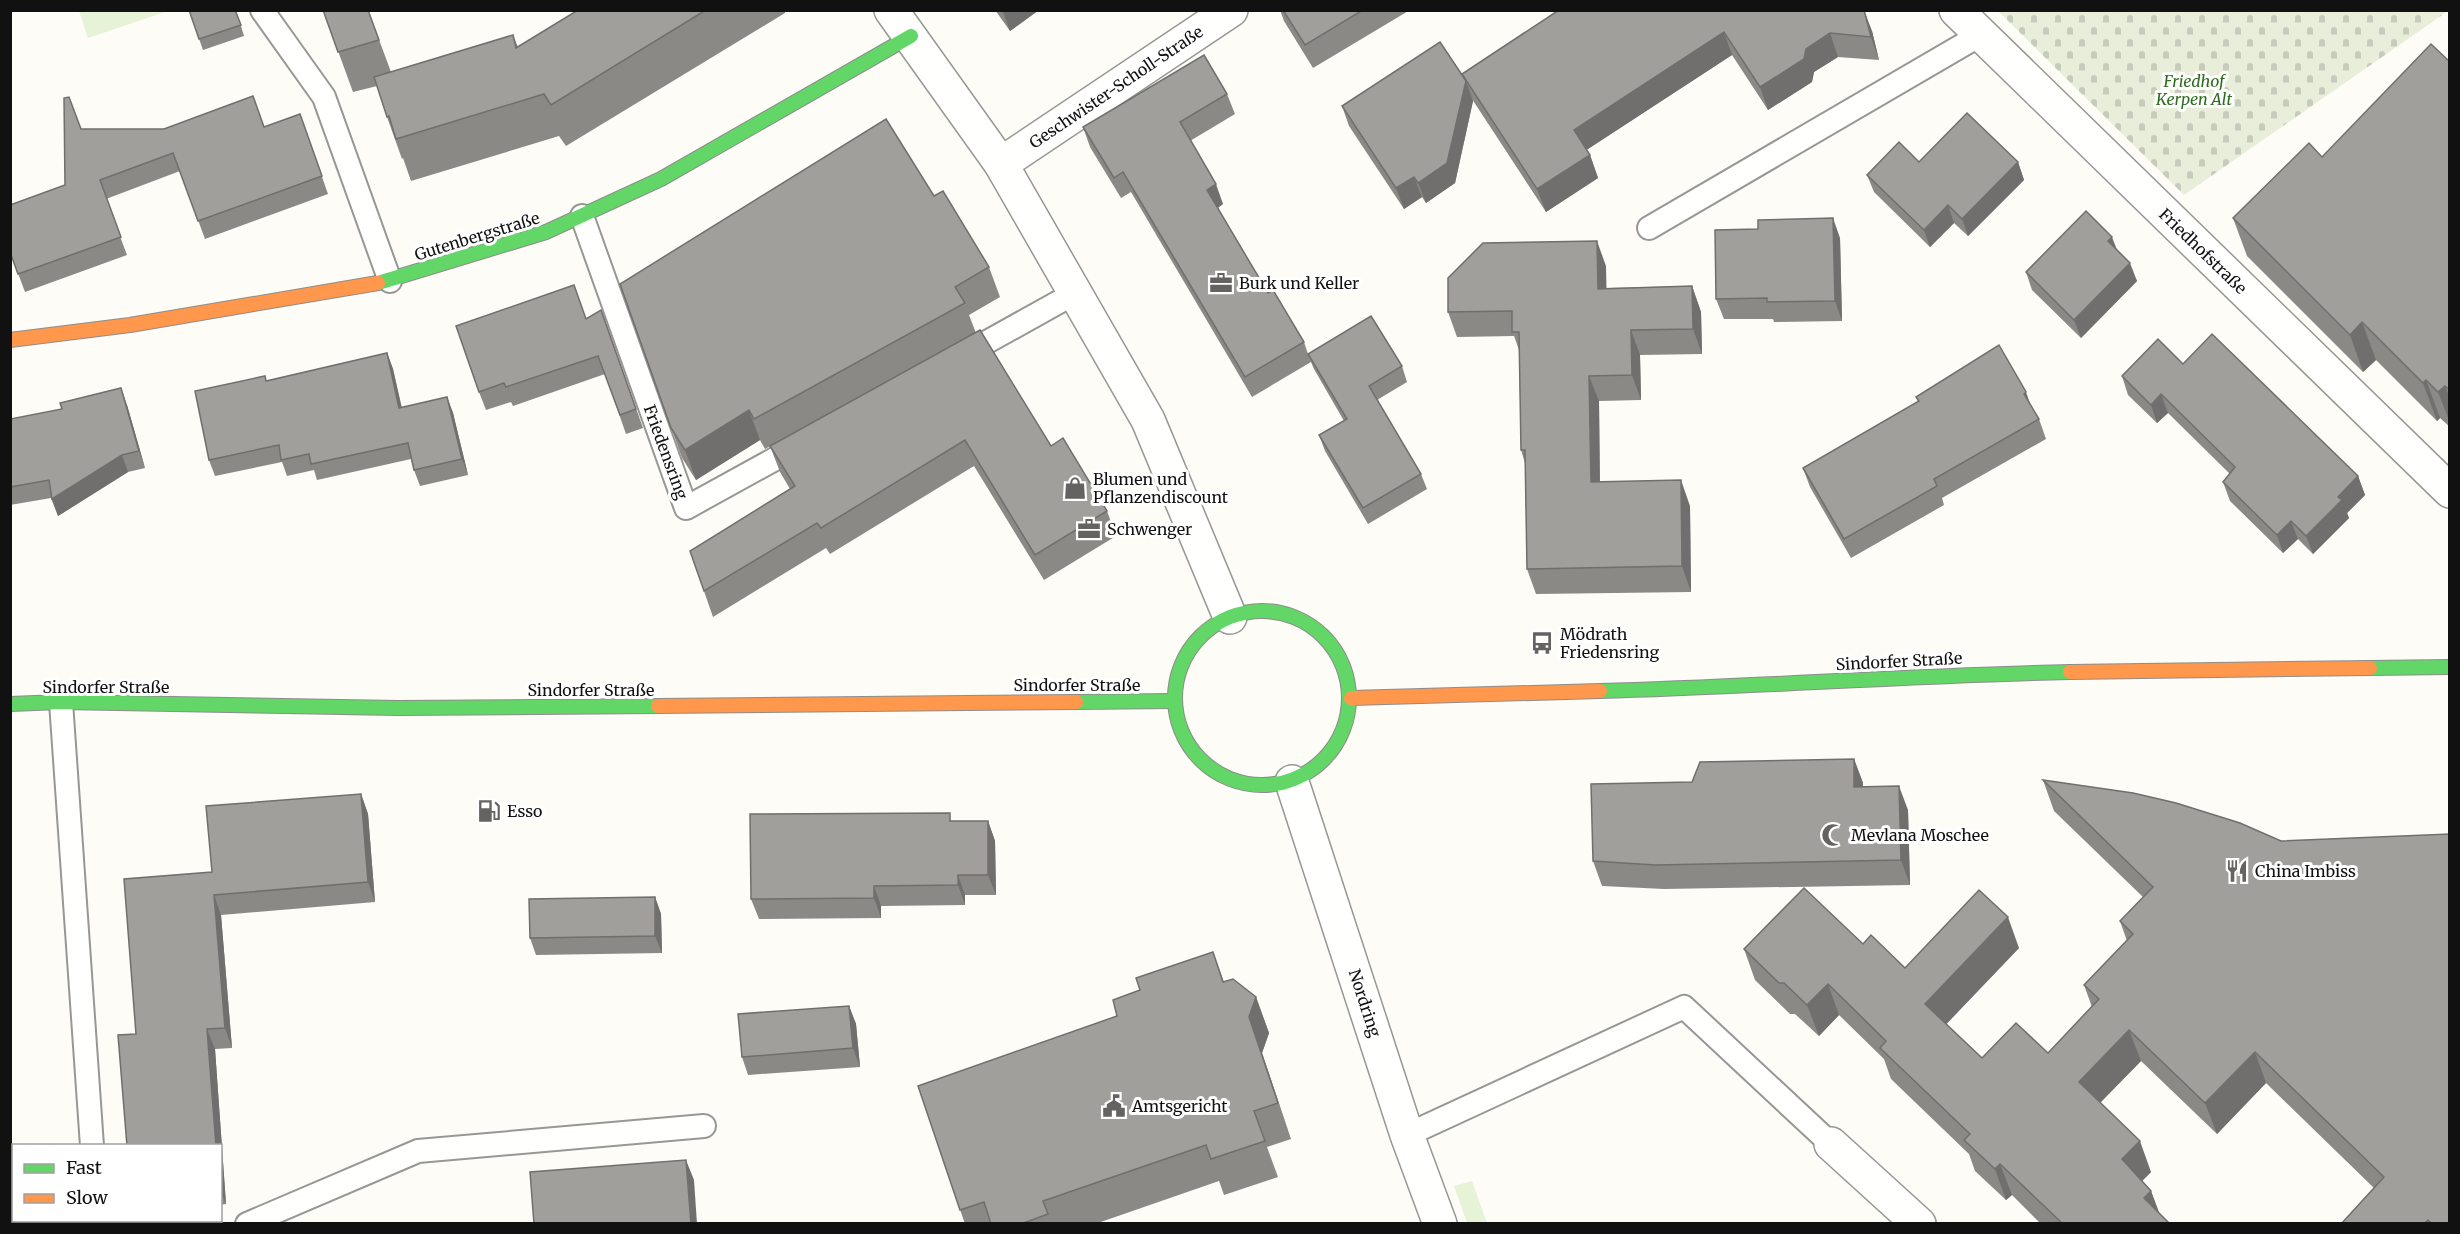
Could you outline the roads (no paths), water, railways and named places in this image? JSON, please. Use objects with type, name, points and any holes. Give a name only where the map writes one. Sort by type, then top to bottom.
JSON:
[{"type":"street","points":[[891,10],[1001,164],[1148,420],[1230,617]]},
{"type":"street","name":"Geschwister-Scholl-Straße","points":[[1001,164],[1231,10]]},
{"type":"street","name":"Friedhofstraße","points":[[1956,10],[2450,491]]},
{"type":"street","name":"Gutenbergstraße","points":[[10,340],[130,325],[390,280],[546,232],[661,178],[911,36]]},
{"type":"street","points":[[1281,610],[1331,641],[1351,698],[1344,733],[1323,763],[1292,782],[1238,783],[1192,753],[1173,701],[1178,667],[1195,638],[1230,617],[1281,610]]},
{"type":"street","name":"Sindorfer Straße","points":[[1351,698],[1693,689],[1958,674],[2450,667]]},
{"type":"street","name":"Sindorfer Straße","points":[[10,704],[61,702],[410,708],[1173,701]]},
{"type":"street","name":"Nordring","points":[[1292,782],[1407,1135],[1440,1224]]},
{"type":"street","points":[[1831,1144],[1919,1224]]},
{"type":"lane","points":[[262,10],[324,97],[390,280]]},
{"type":"lane","points":[[1649,228],[1980,35]]},
{"type":"lane","name":"Friedensring","points":[[582,216],[686,508],[819,434]]},
{"type":"lane","points":[[942,366],[1075,293]]},
{"type":"lane","points":[[61,702],[92,1144]]},
{"type":"lane","points":[[1407,1135],[1683,1007],[1831,1144]]},
{"type":"lane","points":[[247,1224],[418,1151],[704,1126]]},
{"type":"place","name":"Burk und Keller","points":[[1221,283]]},
{"type":"place","name":"Blumen und Pflanzendiscount","points":[[1075,488]]},
{"type":"place","name":"Schwenger","points":[[1089,529]]},
{"type":"place","name":"Mödrath Friedensring","points":[[1542,643]]},
{"type":"place","name":"Esso","points":[[489,811]]},
{"type":"place","name":"Mevlana Moschee","points":[[1833,835]]},
{"type":"place","name":"China Imbiss","points":[[2237,871]]},
{"type":"place","name":"Amtsgericht","points":[[1114,1106]]},
{"type":"park label","name":"Friedhof Kerpen Alt","points":[[2194,90]]}]
